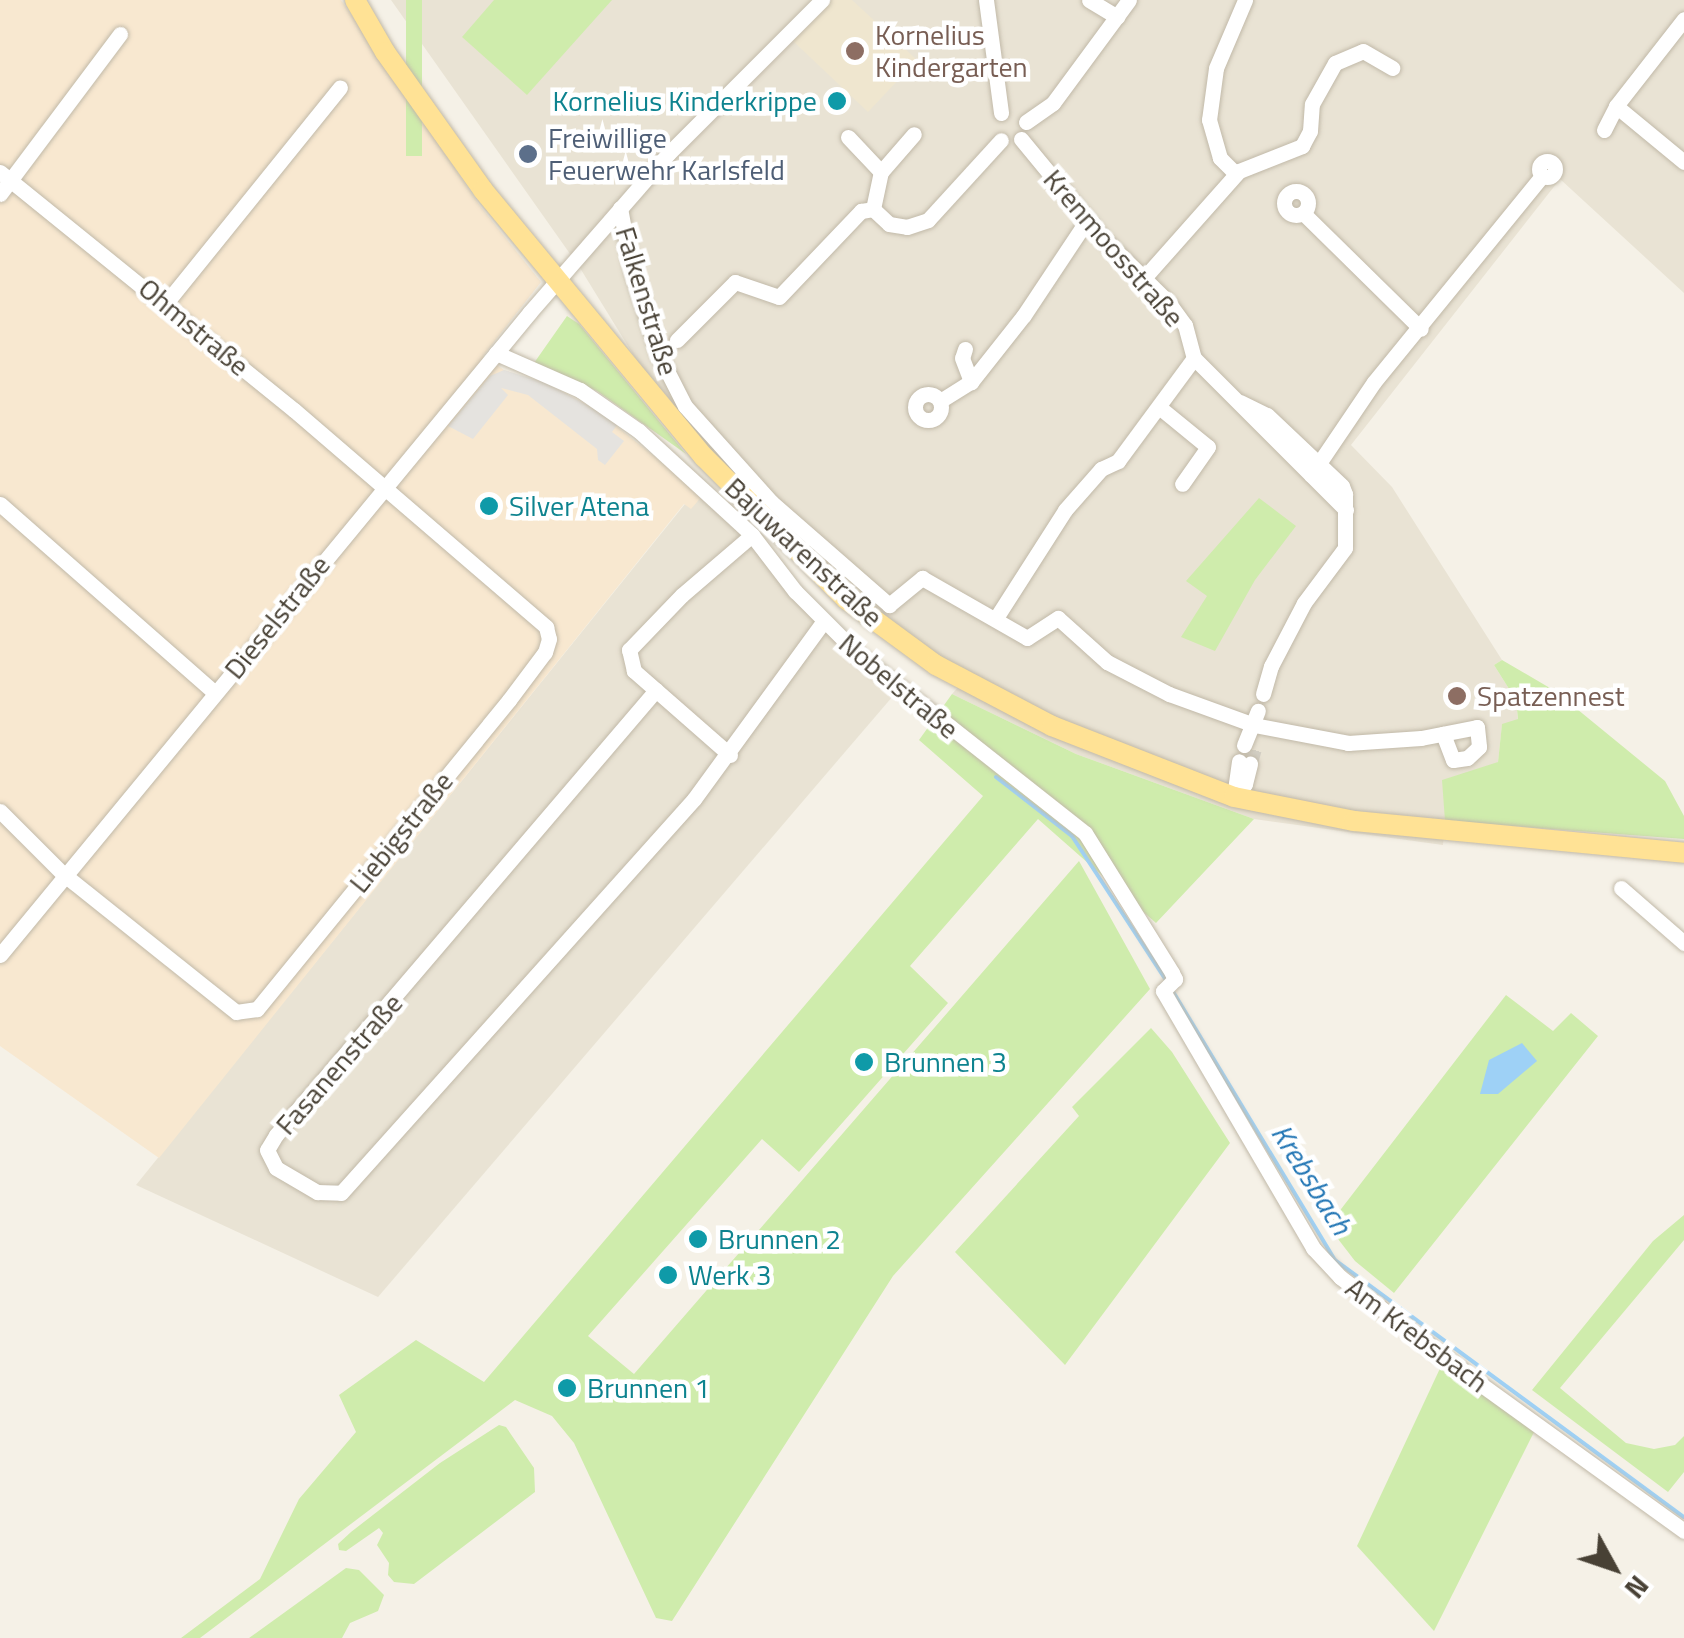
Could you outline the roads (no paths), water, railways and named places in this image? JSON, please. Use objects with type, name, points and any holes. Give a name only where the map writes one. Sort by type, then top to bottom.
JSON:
[{"type":"main road","name":"Bajuwarenstraße","points":[[355,0],[385,52],[483,190],[704,457],[846,599],[936,664],[1052,726],[1234,798],[1354,821],[1684,853]]},
{"type":"street","name":"Falkenstraße","points":[[558,282],[620,208],[822,0]]},
{"type":"street","points":[[986,0],[1001,113],[994,127],[1001,140],[1011,143],[1022,139],[1026,122],[1053,102],[1128,0]]},
{"type":"street","points":[[1090,0],[1117,16]]},
{"type":"street","points":[[1236,174],[1220,158],[1210,120],[1216,68],[1244,0]]},
{"type":"street","points":[[1604,130],[1616,106],[1684,19]]},
{"type":"street","points":[[3,182],[120,34]]},
{"type":"street","points":[[1144,278],[1236,174],[1302,146],[1310,131],[1312,104],[1336,63],[1363,51],[1393,68]]},
{"type":"street","points":[[166,303],[340,86]]},
{"type":"street","points":[[1616,106],[1684,162]]},
{"type":"street","points":[[1001,113],[1016,111],[1026,122]]},
{"type":"street","points":[[874,209],[882,172],[914,134]]},
{"type":"street","points":[[848,138],[882,172]]},
{"type":"street","name":"Krenmoosstraße","points":[[1022,139],[1086,220],[1186,325],[1194,358],[1240,402],[1253,421],[1342,486],[1345,548],[1304,603],[1280,646],[1259,710]]},
{"type":"street","points":[[874,209],[889,224],[908,227],[928,220],[1001,140]]},
{"type":"street","points":[[1316,469],[1374,382],[1542,176]]},
{"type":"street","name":"Ohmstraße","points":[[3,182],[166,303],[383,488]]},
{"type":"street","name":"Falkenstraße","points":[[620,208],[632,272],[667,347],[685,406],[728,455],[794,525],[889,604],[922,578],[996,618]]},
{"type":"street","points":[[667,347],[735,282],[779,297],[844,224],[861,211],[874,209]]},
{"type":"street","points":[[1303,213],[1421,329]]},
{"type":"street","points":[[940,402],[972,382],[1024,315],[1086,220]]},
{"type":"street","name":"Dieselstraße","points":[[0,955],[383,488],[558,282]]},
{"type":"street","points":[[965,349],[962,358],[972,382]]},
{"type":"street","name":"Nobelstraße","points":[[496,353],[612,410],[667,454],[752,535],[824,622],[900,691],[1084,833],[1169,985]]},
{"type":"street","points":[[1194,358],[1118,461],[1101,470],[1065,510],[996,618],[1027,638],[1058,618],[1107,662],[1168,694],[1259,710],[1348,743],[1444,734]]},
{"type":"street","points":[[1159,407],[1208,447],[1182,484]]},
{"type":"street","name":"Liebigstraße","points":[[64,874],[236,1012],[257,1009],[267,998],[508,700],[544,652],[549,639],[546,627],[383,488]]},
{"type":"street","points":[[0,504],[215,693]]},
{"type":"street","points":[[730,755],[634,671],[628,650],[682,595],[752,535]]},
{"type":"street","name":"Fasanenstraße","points":[[656,690],[276,1135],[266,1150],[276,1168],[317,1192],[340,1193],[730,755],[824,622]]},
{"type":"street","points":[[1234,798],[1245,784],[1247,754],[1259,710]]},
{"type":"street","points":[[0,810],[64,874]]},
{"type":"street","points":[[1620,888],[1684,943]]},
{"type":"street","name":"Am Krebsbach","points":[[1169,985],[1313,1248],[1340,1277],[1684,1531]]},
{"type":"water","points":[[1522,1043],[1537,1061],[1498,1094],[1480,1094],[1489,1060]]},
{"type":"waterway","name":"Krebsbach","points":[[996,777],[1072,836],[1167,982]]},
{"type":"waterway","name":"Krebsbach","points":[[1172,990],[1335,1260],[1684,1517]]},
{"type":"tunnel","points":[[1250,764],[1255,747]]},
{"type":"place","name":"Kornelius Kindergarten","points":[[855,51]]},
{"type":"place","name":"Kornelius Kinderkrippe","points":[[837,101]]},
{"type":"place","name":"Freiwillige Feuerwehr Karlsfeld","points":[[528,154]]},
{"type":"place","name":"Silver Atena","points":[[489,506]]},
{"type":"place","name":"Spatzennest","points":[[1457,696]]},
{"type":"place","name":"Brunnen 3","points":[[864,1062]]},
{"type":"place","name":"Brunnen 2","points":[[698,1239]]},
{"type":"place","name":"Werk 3","points":[[668,1275]]},
{"type":"place","name":"Brunnen 1","points":[[567,1388]]}]
